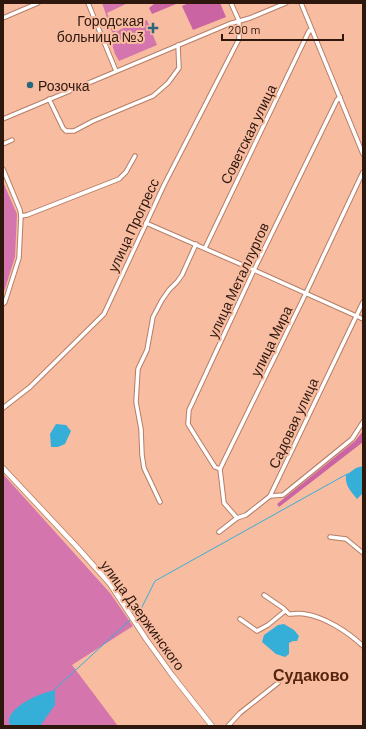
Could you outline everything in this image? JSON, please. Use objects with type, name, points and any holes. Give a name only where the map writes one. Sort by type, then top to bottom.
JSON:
[{"type":"street","points":[[3,18],[38,3]]},
{"type":"street","points":[[88,3],[116,71]]},
{"type":"street","points":[[231,3],[239,21]]},
{"type":"street","points":[[3,119],[178,45],[286,3]]},
{"type":"street","points":[[301,3],[363,154]]},
{"type":"street","name":"улица Прогресс","points":[[3,408],[30,387],[104,314],[164,185],[239,39],[239,21]]},
{"type":"street","name":"Советская улица","points":[[205,248],[309,31],[312,30]]},
{"type":"street","points":[[49,99],[63,128],[66,131],[74,131],[92,121],[153,96],[168,83],[179,68],[178,45]]},
{"type":"street","name":"улица Металлургов","points":[[220,469],[215,467],[188,424],[189,410],[254,270],[337,100],[340,97]]},
{"type":"street","points":[[3,144],[12,140]]},
{"type":"street","points":[[21,216],[34,213],[119,179],[126,172],[135,156]]},
{"type":"street","points":[[3,169],[20,210],[21,216],[19,258],[3,304]]},
{"type":"street","name":"улица Мира","points":[[220,469],[363,172]]},
{"type":"street","points":[[146,223],[363,319]]},
{"type":"street","points":[[160,502],[144,468],[141,429],[136,402],[138,369],[146,350],[153,317],[162,300],[182,275],[196,244]]},
{"type":"street","name":"Садовая улица","points":[[219,532],[237,518],[246,515],[270,496],[363,302]]},
{"type":"street","points":[[270,496],[283,495],[352,439],[363,422]]},
{"type":"street","name":"улица Дзержинского","points":[[3,468],[110,584],[146,639],[212,726]]},
{"type":"street","points":[[220,469],[224,502],[237,518]]},
{"type":"street","points":[[330,537],[346,539],[363,553]]},
{"type":"street","points":[[264,595],[289,614],[305,614],[325,620],[363,646]]},
{"type":"street","points":[[240,619],[257,632],[268,625],[285,610]]},
{"type":"street","points":[[228,726],[240,713],[278,683]]},
{"type":"shaded area","points":[[102,3],[128,3],[107,13],[116,32],[147,20],[157,45],[119,61],[110,38],[112,32]]},
{"type":"shaded area","points":[[155,3],[178,3],[152,14],[149,8]]},
{"type":"shaded area","points":[[189,3],[220,3],[226,17],[193,30],[182,6]]},
{"type":"shaded area","points":[[3,182],[17,214],[15,257],[3,295]]},
{"type":"shaded area","points":[[363,431],[363,442],[279,507],[277,504],[355,441]]},
{"type":"shaded area","points":[[3,474],[110,593],[133,626],[72,665],[118,726],[3,726]]},
{"type":"water","points":[[56,424],[66,425],[71,431],[65,444],[58,447],[51,447],[50,434]]},
{"type":"water","points":[[363,466],[363,493],[357,499],[347,485],[346,475],[356,468]]},
{"type":"water","points":[[284,624],[294,630],[299,636],[297,641],[289,643],[289,654],[285,657],[276,654],[262,642],[264,635],[278,625]]},
{"type":"water","points":[[55,690],[55,705],[40,726],[12,726],[9,723],[13,711],[18,707],[36,696]]},
{"type":"waterway","points":[[141,609],[155,581],[347,474]]},
{"type":"waterway","points":[[54,690],[130,620]]},
{"type":"place","name":"Городская больница №3","points":[[153,28]]},
{"type":"place","name":"Розочка","points":[[30,85]]},
{"type":"district","name":"Судаково","points":[[311,674]]}]
